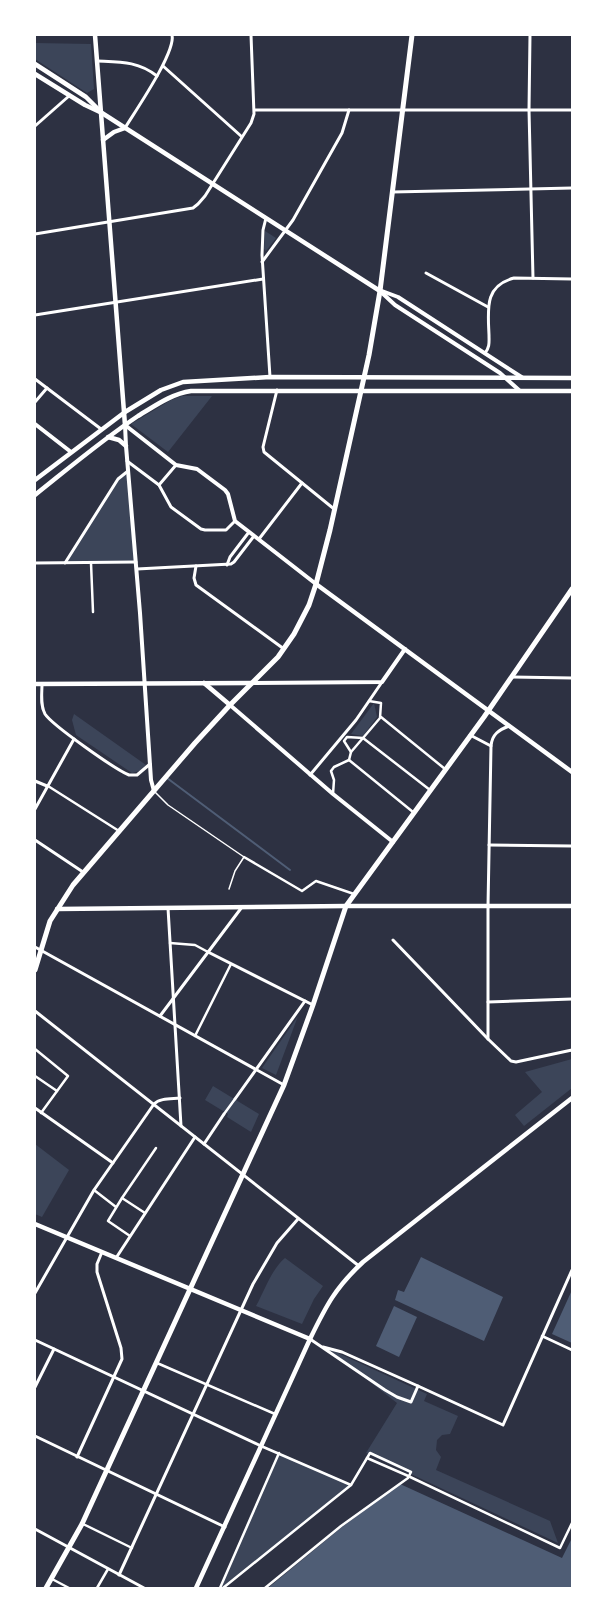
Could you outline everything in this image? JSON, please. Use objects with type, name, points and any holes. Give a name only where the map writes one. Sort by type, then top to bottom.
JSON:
[{"type":"main road","points":[[95,35],[125,425]]},
{"type":"main road","points":[[35,970],[48,927],[57,909],[84,872],[230,706],[284,649],[306,613],[316,584],[362,392],[380,290],[412,35]]},
{"type":"main road","points":[[35,64],[86,97],[102,113]]},
{"type":"main road","points":[[35,74],[69,96],[102,113],[380,290]]},
{"type":"main road","points":[[103,140],[114,132],[125,128]]},
{"type":"main road","points":[[35,480],[125,412],[157,392],[179,383],[270,377],[572,378]]},
{"type":"main road","points":[[35,495],[125,425],[168,398],[183,392],[277,390],[362,392],[572,391]]},
{"type":"main road","points":[[108,437],[119,440],[126,446]]},
{"type":"main road","points":[[316,584],[572,772]]},
{"type":"main road","points":[[46,1588],[82,1524],[284,1085],[313,1005],[346,906],[488,710],[572,589]]},
{"type":"main road","points":[[204,683],[230,706]]},
{"type":"main road","points":[[35,684],[252,683]]},
{"type":"main road","points":[[57,909],[346,906],[572,906]]},
{"type":"main road","points":[[196,1588],[310,1339],[326,1305],[335,1292],[359,1266],[572,1098]]},
{"type":"main road","points":[[35,1224],[310,1339]]},
{"type":"street","points":[[125,128],[163,66],[173,39],[172,35]]},
{"type":"street","points":[[35,234],[193,208],[202,200],[250,123],[255,110],[251,35]]},
{"type":"street","points":[[530,35],[529,110],[533,278]]},
{"type":"street","points":[[97,62],[120,62],[137,65],[146,68],[156,76]]},
{"type":"street","points":[[163,66],[241,136]]},
{"type":"street","points":[[35,126],[69,96]]},
{"type":"street","points":[[255,110],[572,110]]},
{"type":"street","points":[[262,262],[286,231],[342,133],[349,110]]},
{"type":"street","points":[[392,192],[572,188]]},
{"type":"street","points":[[266,218],[263,230],[262,262],[270,377]]},
{"type":"street","points":[[426,273],[488,307]]},
{"type":"street","points":[[485,353],[489,347],[488,307],[490,297],[496,287],[506,280],[514,278],[572,279]]},
{"type":"street","points":[[35,315],[263,279]]},
{"type":"street","points":[[380,290],[398,297],[523,378]]},
{"type":"street","points":[[380,290],[395,305],[484,362],[520,391]]},
{"type":"street","points":[[35,380],[101,429]]},
{"type":"street","points":[[35,402],[47,388]]},
{"type":"street","points":[[277,390],[263,449],[266,454],[335,509]]},
{"type":"street","points":[[35,424],[71,452]]},
{"type":"street","points":[[125,425],[137,569],[151,780],[154,791]]},
{"type":"street","points":[[125,425],[176,465],[197,469],[226,491],[235,521],[316,584]]},
{"type":"street","points":[[127,460],[159,485],[171,507],[202,530],[226,530],[235,521]]},
{"type":"street","points":[[159,485],[176,465]]},
{"type":"street","points":[[65,563],[118,479],[128,471]]},
{"type":"street","points":[[258,539],[302,483]]},
{"type":"street","points":[[227,565],[229,558],[249,532]]},
{"type":"street","points":[[137,569],[227,565],[234,562],[254,536]]},
{"type":"street","points":[[35,562],[136,562]]},
{"type":"street","points":[[91,563],[93,612]]},
{"type":"street","points":[[196,566],[194,578],[196,585],[284,649]]},
{"type":"street","points":[[310,775],[356,720],[405,649]]},
{"type":"street","points":[[510,677],[572,678]]},
{"type":"street","points":[[252,683],[382,682]]},
{"type":"street","points":[[42,684],[42,706],[46,715],[74,739],[130,775],[137,775],[150,764]]},
{"type":"street","points":[[349,760],[351,752],[381,717],[381,703],[369,701]]},
{"type":"street","points":[[230,706],[310,775],[392,842]]},
{"type":"street","points":[[381,717],[445,769]]},
{"type":"street","points":[[488,1039],[488,906],[491,746],[493,737],[498,731],[509,726]]},
{"type":"street","points":[[470,735],[491,746]]},
{"type":"street","points":[[351,752],[344,741],[347,737],[363,738],[430,790]]},
{"type":"street","points":[[35,809],[74,739]]},
{"type":"street","points":[[333,794],[334,780],[331,771],[334,767],[349,760]]},
{"type":"street","points":[[349,760],[414,813]]},
{"type":"street","points":[[35,781],[47,786],[119,832]]},
{"type":"street","points":[[35,840],[84,872]]},
{"type":"street","points":[[489,845],[572,846]]},
{"type":"street","points":[[244,857],[302,891],[316,881],[354,894]]},
{"type":"street","points":[[160,1016],[242,907]]},
{"type":"street","points":[[168,908],[181,1126]]},
{"type":"street","points":[[393,940],[507,1059],[516,1062],[572,1050]]},
{"type":"street","points":[[170,943],[195,946],[313,1005]]},
{"type":"street","points":[[35,947],[284,1085]]},
{"type":"street","points":[[195,1036],[232,964]]},
{"type":"street","points":[[488,1002],[572,1000]]},
{"type":"street","points":[[204,1144],[304,1001]]},
{"type":"street","points":[[35,1011],[359,1266]]},
{"type":"street","points":[[35,1049],[68,1076],[41,1113]]},
{"type":"street","points":[[35,1076],[57,1091]]},
{"type":"street","points":[[35,1293],[94,1190],[154,1104],[163,1100],[180,1098]]},
{"type":"street","points":[[35,1108],[113,1163]]},
{"type":"street","points":[[116,1258],[195,1137]]},
{"type":"street","points":[[130,1236],[108,1221],[156,1148]]},
{"type":"street","points":[[94,1190],[116,1207]]},
{"type":"street","points":[[122,1198],[145,1213]]},
{"type":"street","points":[[119,1575],[253,1284],[270,1253],[298,1219]]},
{"type":"street","points":[[78,1457],[121,1362],[122,1353],[97,1272],[97,1264],[102,1252]]},
{"type":"street","points":[[323,1347],[348,1355],[503,1425],[572,1270]]},
{"type":"street","points":[[542,1336],[572,1350]]},
{"type":"street","points":[[310,1339],[397,1397],[412,1402],[418,1386]]},
{"type":"street","points":[[35,1340],[261,1446],[351,1485]]},
{"type":"street","points":[[35,1387],[54,1349]]},
{"type":"street","points":[[156,1362],[276,1415]]},
{"type":"street","points":[[35,1436],[225,1527]]},
{"type":"street","points":[[220,1588],[279,1453]]},
{"type":"street","points":[[223,1588],[351,1485],[370,1453],[411,1472],[409,1476],[341,1526],[265,1588]]},
{"type":"street","points":[[367,1458],[409,1476],[560,1548],[572,1523]]},
{"type":"street","points":[[82,1524],[132,1548]]},
{"type":"street","points":[[35,1529],[144,1588]]},
{"type":"street","points":[[97,1588],[108,1569]]},
{"type":"street","points":[[52,1578],[69,1588]]},
{"type":"lane","points":[[154,791],[168,805],[244,857],[235,871],[229,889]]},
{"type":"shaded area","points":[[35,43],[91,44],[94,89],[87,93],[35,59]]},
{"type":"shaded area","points":[[265,231],[276,238],[266,251],[264,249]]},
{"type":"shaded area","points":[[182,396],[212,396],[168,452],[131,424],[171,400]]},
{"type":"shaded area","points":[[128,471],[136,562],[65,563],[118,479]]},
{"type":"shaded area","points":[[374,703],[377,717],[363,736],[351,734]]},
{"type":"shaded area","points":[[74,714],[146,765],[140,771],[132,773],[76,735],[72,720]]},
{"type":"shaded area","points":[[298,1016],[276,1075],[262,1068]]},
{"type":"shaded area","points":[[572,1059],[572,1088],[524,1126],[515,1115],[542,1092],[525,1072]]},
{"type":"shaded area","points":[[213,1086],[259,1114],[251,1132],[227,1117],[228,1114],[205,1100]]},
{"type":"shaded area","points":[[35,1144],[69,1170],[42,1217],[35,1214]]},
{"type":"shaded area","points":[[421,1257],[503,1297],[484,1341],[395,1300],[398,1290],[404,1292]]},
{"type":"shaded area","points":[[285,1258],[323,1286],[314,1299],[302,1324],[256,1306],[272,1274]]},
{"type":"shaded area","points":[[572,1290],[572,1343],[552,1334]]},
{"type":"shaded area","points":[[394,1306],[417,1317],[399,1357],[376,1346]]},
{"type":"shaded area","points":[[327,1348],[427,1394],[424,1401],[458,1416],[450,1434],[442,1435],[437,1440],[436,1450],[441,1457],[436,1470],[550,1521],[558,1543],[366,1453],[397,1403]]},
{"type":"shaded area","points":[[279,1453],[351,1485],[223,1588],[220,1588]]},
{"type":"shaded area","points":[[400,1484],[562,1558],[572,1538],[572,1588],[268,1588],[342,1527]]},
{"type":"waterway","points":[[167,778],[290,870]]}]
